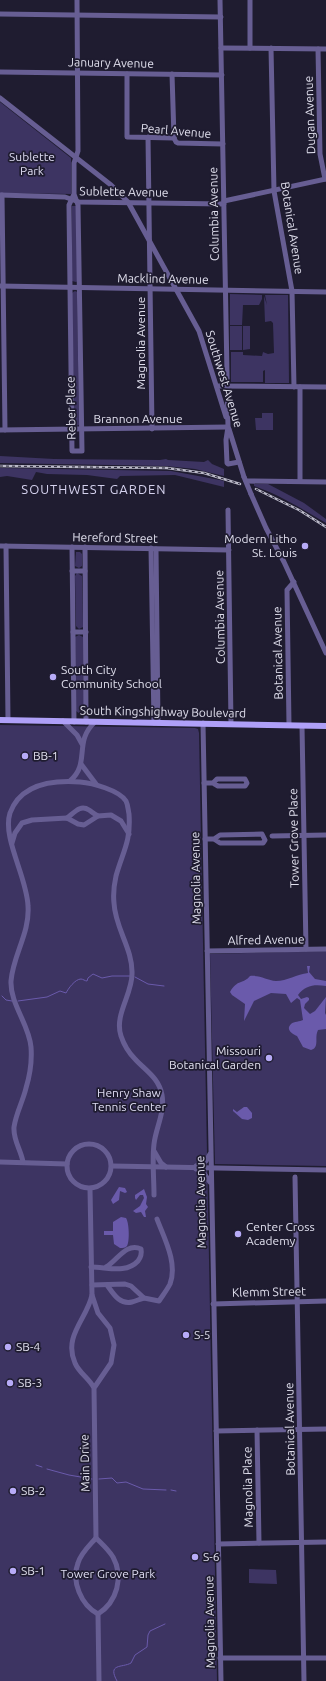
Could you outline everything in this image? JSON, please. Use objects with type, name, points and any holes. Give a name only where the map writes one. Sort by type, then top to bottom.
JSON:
[{"type":"main road","name":"South Kingshighway Boulevard","points":[[0,720],[326,726]]},
{"type":"street","name":"Reber Place","points":[[70,200],[72,451],[82,451],[78,202],[74,194],[74,163],[78,151],[77,0]]},
{"type":"street","name":"Columbia Avenue","points":[[220,0],[228,427],[226,440],[227,463],[239,462]]},
{"type":"street","points":[[250,0],[250,48]]},
{"type":"street","points":[[0,14],[221,17]]},
{"type":"street","points":[[222,48],[326,49]]},
{"type":"street","name":"Botanical Avenue","points":[[271,48],[274,191],[292,291],[300,481]]},
{"type":"street","name":"Dugan Avenue","points":[[318,49],[320,154],[326,179]]},
{"type":"street","name":"January Avenue","points":[[0,72],[222,75]]},
{"type":"street","name":"Pearl Avenue","points":[[127,74],[127,137],[174,138],[178,143],[223,144]]},
{"type":"street","points":[[172,74],[174,138]]},
{"type":"street","name":"Southwest Avenue","points":[[0,98],[111,184],[128,202],[200,334],[239,462],[251,494],[294,582],[326,653]]},
{"type":"street","name":"Magnolia Avenue","points":[[148,138],[152,429]]},
{"type":"street","name":"Sublette Avenue","points":[[1,195],[65,197],[78,202],[224,202],[326,179]]},
{"type":"street","points":[[70,200],[74,194]]},
{"type":"street","points":[[1,195],[2,430]]},
{"type":"street","name":"Macklind Avenue","points":[[1,286],[326,292]]},
{"type":"street","points":[[217,386],[326,387]]},
{"type":"street","name":"Brannon Avenue","points":[[2,430],[228,427]]},
{"type":"street","points":[[247,480],[326,482]]},
{"type":"street","name":"Columbia Avenue","points":[[228,510],[231,724]]},
{"type":"street","name":"Hereford Street","points":[[0,546],[229,550]]},
{"type":"street","points":[[6,546],[8,720]]},
{"type":"street","points":[[72,547],[74,722]]},
{"type":"street","points":[[85,547],[86,722]]},
{"type":"street","points":[[154,549],[156,723]]},
{"type":"street","points":[[72,571],[85,571]]},
{"type":"street","name":"Botanical Avenue","points":[[289,725],[287,590],[294,582]]},
{"type":"street","points":[[73,632],[86,632]]},
{"type":"street","points":[[63,721],[77,735],[82,744]]},
{"type":"street","points":[[70,781],[77,773],[81,764],[82,744],[89,729],[95,722]]},
{"type":"street","name":"Magnolia Avenue","points":[[203,724],[221,1681]]},
{"type":"street","name":"Tower Grove Place","points":[[302,726],[306,949]]},
{"type":"street","points":[[81,764],[96,785]]},
{"type":"street","points":[[204,783],[213,783],[218,786],[245,786],[247,782],[245,779],[218,779],[213,783]]},
{"type":"street","points":[[23,1162],[15,1137],[14,1127],[29,1079],[31,1047],[28,1032],[14,998],[11,982],[13,965],[28,921],[28,905],[24,882],[8,828],[9,818],[13,807],[20,798],[32,788],[45,783],[70,781],[96,785],[119,794],[124,799],[128,810],[129,835],[127,846],[116,876],[114,893],[116,917],[128,954],[132,972],[132,982],[120,1020],[119,1029],[129,1052],[155,1077],[161,1089],[162,1115],[155,1138],[154,1149],[154,1195]]},
{"type":"street","points":[[67,818],[77,810],[83,808],[88,809],[98,816]]},
{"type":"street","points":[[12,844],[15,834],[22,823],[32,820],[67,818],[78,824],[84,825],[98,816],[111,815],[116,817],[123,824],[129,835]]},
{"type":"street","points":[[205,839],[214,839],[220,843],[263,842],[265,840],[262,834],[220,834],[214,839]]},
{"type":"street","points":[[272,836],[326,835]]},
{"type":"street","name":"Alfred Avenue","points":[[207,951],[326,949]]},
{"type":"street","points":[[91,1144],[99,1146],[105,1150],[110,1157],[112,1166],[110,1176],[106,1182],[99,1187],[90,1189],[81,1187],[72,1181],[68,1174],[67,1164],[70,1156],[81,1145],[91,1144]]},
{"type":"street","points":[[154,1149],[161,1163],[167,1168]]},
{"type":"street","points":[[191,1168],[204,1162],[210,1152]]},
{"type":"street","points":[[0,1162],[67,1164]]},
{"type":"street","points":[[112,1166],[154,1168],[326,1170]]},
{"type":"street","points":[[191,1168],[203,1172],[211,1184]]},
{"type":"street","name":"Botanical Avenue","points":[[295,1177],[304,1681]]},
{"type":"street","points":[[90,1189],[92,1295],[86,1314],[74,1332],[71,1349],[73,1359],[78,1369],[94,1388],[107,1370],[114,1352],[112,1334],[107,1323],[98,1313],[92,1295]]},
{"type":"street","points":[[92,1285],[125,1284],[144,1298],[159,1301],[170,1284],[172,1274],[167,1245],[156,1220]]},
{"type":"street","points":[[91,1267],[124,1269],[131,1266],[140,1258],[141,1250],[138,1248],[127,1250],[106,1267]]},
{"type":"street","points":[[107,1285],[120,1301],[130,1303],[144,1298]]},
{"type":"street","points":[[130,1303],[135,1297],[134,1290]]},
{"type":"street","name":"Klemm Street","points":[[213,1304],[326,1301]]},
{"type":"street","points":[[86,1314],[92,1312],[98,1313]]},
{"type":"street","name":"Main Drive","points":[[94,1388],[96,1538]]},
{"type":"street","points":[[216,1431],[326,1429]]},
{"type":"street","name":"Magnolia Place","points":[[257,1430],[259,1543]]},
{"type":"street","points":[[98,1614],[112,1598],[116,1590],[118,1576],[116,1565],[108,1549],[96,1538],[81,1556],[76,1571],[76,1578],[80,1596],[86,1604],[98,1614],[99,1681]]},
{"type":"street","points":[[218,1544],[326,1542]]},
{"type":"street","points":[[220,1658],[326,1658]]},
{"type":"green space","name":"Sublette Park","points":[[0,102],[71,158],[71,194],[0,193]]},
{"type":"green space","points":[[72,206],[76,206],[78,281],[76,282],[72,281]]},
{"type":"green space","points":[[75,291],[77,292],[79,425],[76,426],[74,424],[72,293]]},
{"type":"green space","points":[[230,294],[262,295],[259,305],[243,305],[242,325],[230,325]]},
{"type":"green space","points":[[265,295],[288,295],[289,383],[265,383],[265,370],[263,371],[263,382],[231,382],[231,352],[243,352],[243,355],[262,356],[263,352],[268,354],[274,353],[273,323],[271,321],[265,322],[264,296],[267,305]]},
{"type":"green space","points":[[230,326],[242,326],[242,350],[230,350]]},
{"type":"green space","points":[[243,326],[250,326],[250,349],[243,350]]},
{"type":"green space","points":[[262,413],[273,413],[273,430],[256,430],[255,418],[262,418]]},
{"type":"green space","points":[[0,456],[54,459],[166,459],[204,462],[208,460],[212,464],[224,469],[224,476],[195,469],[166,466],[0,463]]},
{"type":"green space","points":[[0,468],[171,471],[224,481],[224,487],[175,475],[120,476],[117,479],[87,475],[47,474],[36,472],[32,480],[7,476],[0,477]]},
{"type":"green space","points":[[254,484],[268,484],[304,503],[326,519],[326,523],[282,498],[254,486]]},
{"type":"green space","points":[[76,552],[80,552],[82,554],[82,566],[79,568],[75,566]]},
{"type":"green space","points":[[77,573],[82,576],[83,627],[79,629],[76,626],[75,576]]},
{"type":"green space","points":[[79,635],[83,637],[83,686],[76,686],[75,637]]},
{"type":"green space","points":[[76,689],[84,689],[84,712],[80,714],[76,711]]},
{"type":"green space","name":"Tower Grove Park","points":[[0,725],[195,728],[198,729],[199,733],[217,1681],[0,1681]]},
{"type":"green space","name":"Missouri Botanical Garden","points":[[326,951],[326,1166],[215,1164],[210,954]]},
{"type":"green space","points":[[249,1569],[276,1570],[277,1584],[249,1583]]},
{"type":"shaded area","points":[[307,966],[310,966],[309,972],[315,979],[326,981],[326,986],[310,986],[298,995],[301,999],[307,997],[309,998],[304,1008],[310,1014],[315,1011],[326,997],[326,1029],[318,1030],[315,1047],[311,1050],[303,1047],[297,1036],[289,1030],[289,1026],[292,1023],[303,1020],[300,1000],[297,998],[291,1003],[286,994],[271,993],[254,1001],[244,1021],[245,1004],[230,992],[235,985],[250,976],[280,981],[308,973]]},
{"type":"shaded area","points":[[244,1107],[247,1107],[252,1113],[252,1118],[248,1120],[242,1119],[233,1111],[233,1109],[237,1112]]},
{"type":"shaded area","points":[[119,1187],[125,1188],[127,1192],[125,1193],[120,1191],[119,1200],[113,1204],[111,1200]]},
{"type":"shaded area","points":[[144,1189],[147,1197],[146,1204],[148,1207],[145,1211],[146,1217],[144,1217],[141,1212],[136,1213],[133,1211],[140,1206],[144,1198],[143,1195],[140,1195],[136,1200],[135,1195]]},
{"type":"shaded area","points":[[121,1217],[126,1218],[127,1220],[129,1236],[128,1244],[124,1248],[120,1248],[114,1244],[113,1235],[104,1235],[104,1231],[113,1231],[113,1222]]},
{"type":"waterway","points":[[18,1001],[47,997],[60,991],[66,993],[74,982],[79,979],[87,981],[93,974],[102,978],[112,976],[130,976]]},
{"type":"waterway","points":[[135,977],[148,984],[164,986]]},
{"type":"waterway","points":[[2,996],[6,1000],[12,1001]]},
{"type":"waterway","points":[[36,1465],[42,1467]]},
{"type":"waterway","points":[[47,1469],[92,1479]]},
{"type":"waterway","points":[[99,1479],[112,1478],[117,1483],[126,1482],[143,1489],[166,1490]]},
{"type":"waterway","points":[[171,1490],[176,1491]]},
{"type":"waterway","points":[[117,1681],[114,1675],[115,1669],[131,1663],[135,1655],[147,1647],[148,1635],[150,1631],[165,1624]]},
{"type":"railway","points":[[0,466],[167,468],[204,473],[240,484]]},
{"type":"railway","points":[[256,489],[299,510],[326,527]]},
{"type":"place","name":"Modern Litho St. Louis","points":[[305,546]]},
{"type":"place","name":"South City Community School","points":[[53,677]]},
{"type":"place","name":"BB-1","points":[[25,756]]},
{"type":"place","name":"Missouri Botanical Garden","points":[[269,1058]]},
{"type":"place","name":"Center Cross Academy","points":[[238,1234]]},
{"type":"place","name":"S-5","points":[[186,1335]]},
{"type":"place","name":"SB-4","points":[[8,1347]]},
{"type":"place","name":"SB-3","points":[[10,1383]]},
{"type":"place","name":"SB-2","points":[[13,1491]]},
{"type":"place","name":"S-6","points":[[195,1557]]},
{"type":"place","name":"SB-1","points":[[13,1571]]},
{"type":"district","name":"SOUTHWEST GARDEN","points":[[94,489]]},
{"type":"park label","name":"Henry Shaw Tennis Center","points":[[129,1100]]}]
